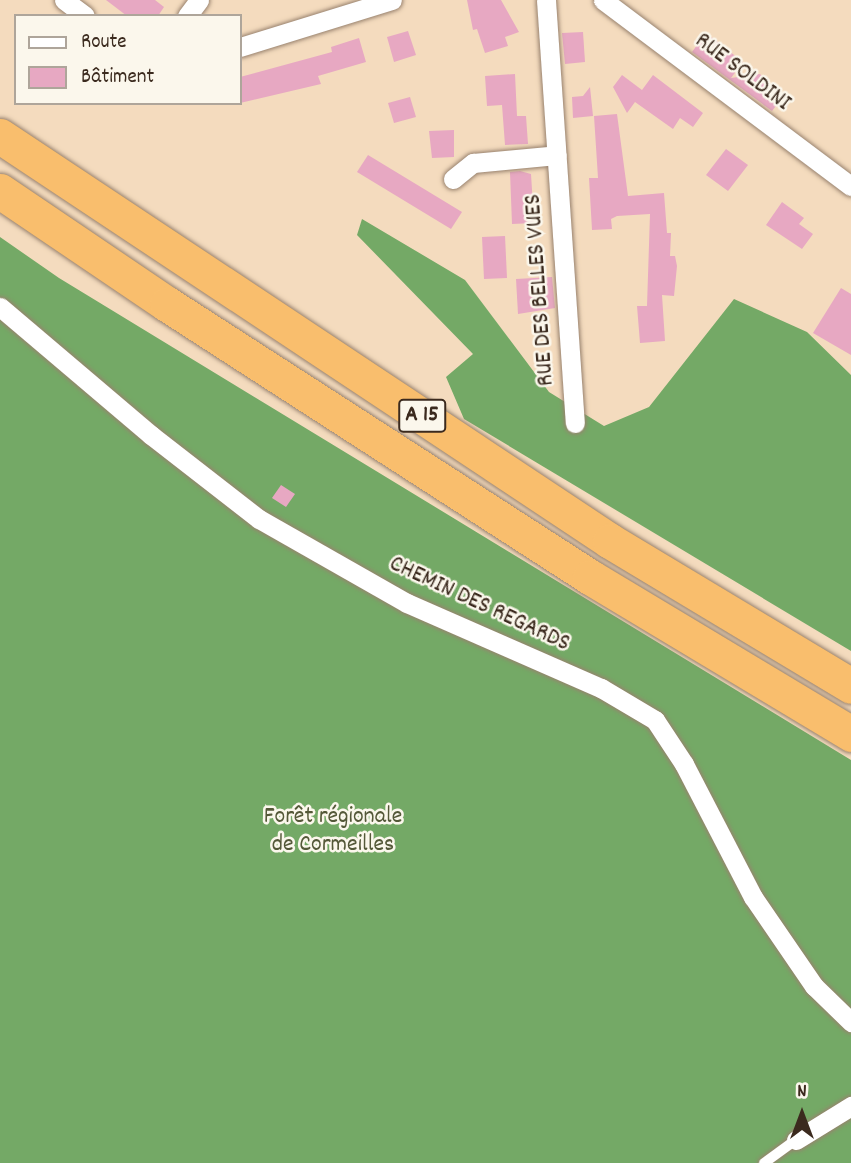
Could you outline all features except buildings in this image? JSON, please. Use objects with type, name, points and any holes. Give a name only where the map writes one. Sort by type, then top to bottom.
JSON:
[{"type":"highway","name":"A 15","points":[[0,136],[610,541],[851,686]]},
{"type":"highway","name":"A 15","points":[[0,191],[167,304],[590,577],[851,733]]},
{"type":"street","points":[[64,0],[82,14]]},
{"type":"street","points":[[242,46],[392,0]]},
{"type":"street","name":"RUE DES BELLES VUES","points":[[546,0],[575,423]]},
{"type":"street","name":"RUE SOLDINI","points":[[603,0],[851,186]]},
{"type":"street","name":"RUE DES BELLES VUES","points":[[453,179],[473,163],[557,155]]},
{"type":"street","name":"CHEMIN DES REGARDS","points":[[0,307],[259,519],[407,603],[601,688],[654,720],[684,764],[753,897],[814,986],[851,1022]]},
{"type":"street","points":[[796,1140],[851,1106]]},
{"type":"lane","points":[[764,1163],[796,1140]]},
{"type":"green space","points":[[362,219],[465,280],[549,392],[604,426],[649,407],[734,299],[807,332],[851,375],[851,651],[464,419],[446,377],[473,354],[357,235]]},
{"type":"green space","name":"Forêt régionale de Cormeilles","points":[[0,237],[59,278],[851,760],[851,1163],[0,1163]]}]
